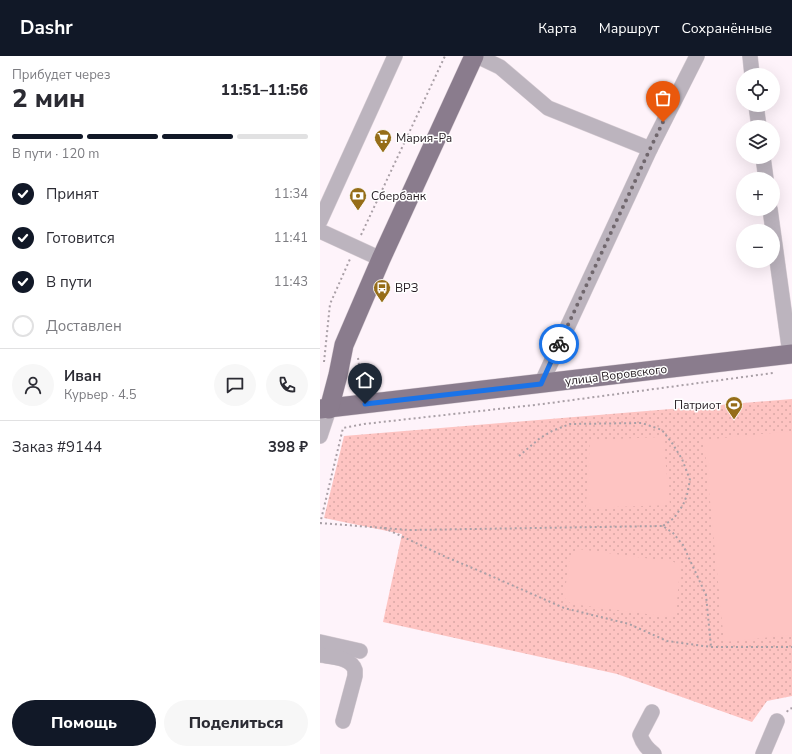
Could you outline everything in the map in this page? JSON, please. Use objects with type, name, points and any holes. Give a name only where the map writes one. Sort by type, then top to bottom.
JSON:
[{"type":"main road","points":[[325,409],[338,375],[344,345],[381,259],[474,56]]},
{"type":"main road","name":"улица Воровского","points":[[325,409],[791,354]]},
{"type":"street","points":[[320,221],[395,56]]},
{"type":"street","points":[[477,56],[500,67],[548,108],[650,149]]},
{"type":"street","points":[[541,384],[650,149],[697,56]]},
{"type":"street","points":[[750,56],[751,68]]},
{"type":"street","points":[[771,216],[791,354]]},
{"type":"street","points":[[320,231],[381,259]]},
{"type":"street","points":[[320,436],[325,409]]},
{"type":"street","points":[[320,642],[360,651]]},
{"type":"street","points":[[320,655],[343,659],[351,663],[355,669],[355,676],[343,721]]},
{"type":"street","points":[[652,712],[640,735],[648,750],[654,754]]},
{"type":"street","points":[[762,754],[777,721]]},
{"type":"path","points":[[323,369],[330,304],[445,56]]},
{"type":"path","points":[[520,456],[540,438],[552,431],[570,424],[642,423],[662,430],[682,459],[690,480],[683,505],[674,518],[663,526],[409,530],[320,524],[343,428],[364,424],[544,404],[773,373]]},
{"type":"path","points":[[663,526],[673,533],[683,545],[706,595],[711,647]]},
{"type":"path","points":[[383,528],[564,608],[629,624],[667,641],[711,647],[792,647]]},
{"type":"shaded area","points":[[792,399],[792,696],[767,701],[752,722],[617,674],[383,622],[402,534],[324,518],[344,436]]},
{"type":"shaded area","points":[[792,431],[792,635],[724,642],[704,440]]},
{"type":"shaded area","points":[[663,437],[670,505],[586,508],[590,440]]},
{"type":"shaded area","points":[[578,549],[674,562],[679,565],[680,570],[676,611],[669,617],[572,604],[567,601],[564,597],[570,556]]},
{"type":"way so far","points":[[559,344],[663,122]]},
{"type":"place","name":"Мария-Ра","points":[[383,153]]},
{"type":"place","name":"Сбербанк","points":[[358,211]]},
{"type":"place","name":"ВРЗ","points":[[382,303]]},
{"type":"place","name":"Патриот","points":[[734,420]]},
{"type":"route","points":[[365,404],[541,384],[559,344]]}]
